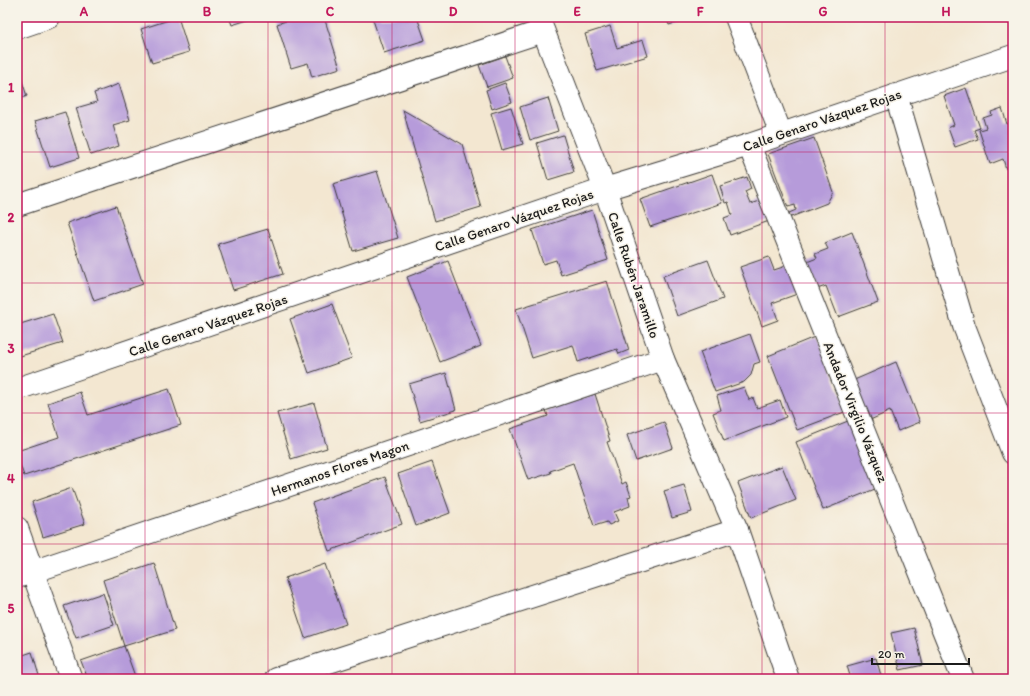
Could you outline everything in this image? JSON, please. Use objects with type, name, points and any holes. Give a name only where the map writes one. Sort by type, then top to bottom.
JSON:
[{"type":"street","points":[[17,28],[49,17]]},
{"type":"street","points":[[736,17],[781,134]]},
{"type":"street","points":[[17,205],[541,24]]},
{"type":"street","name":"Calle Rubén Jaramillo","points":[[541,24],[605,189],[663,359],[737,530],[788,679]]},
{"type":"street","name":"Calle Genaro Vázquez Rojas","points":[[17,389],[605,189],[749,145],[1013,56]]},
{"type":"street","points":[[896,95],[964,326],[1013,453]]},
{"type":"street","name":"Andador Virgilio Vázquez","points":[[749,145],[963,679]]},
{"type":"street","name":"Hermanos Flores Magon","points":[[25,575],[663,359]]},
{"type":"street","points":[[17,528],[25,575],[71,679]]},
{"type":"street","points":[[276,679],[737,530]]},
{"type":"building","points":[[178,17],[189,52],[152,63],[141,29]]},
{"type":"building","points":[[229,17],[257,17],[232,25]]},
{"type":"building","points":[[298,17],[324,17],[340,68],[312,77],[308,63],[291,68],[277,24]]},
{"type":"building","points":[[372,17],[417,17],[425,40],[384,53]]},
{"type":"building","points":[[666,17],[692,17],[669,25]]},
{"type":"building","points":[[610,26],[617,48],[643,40],[648,56],[597,71],[585,34]]},
{"type":"building","points":[[505,56],[513,78],[487,87],[479,65]]},
{"type":"building","points":[[17,67],[27,96],[17,100]]},
{"type":"building","points":[[505,83],[512,102],[492,109],[486,90]]},
{"type":"building","points":[[119,84],[130,120],[113,125],[119,146],[91,155],[76,108],[97,102],[94,93]]},
{"type":"building","points":[[966,88],[980,128],[974,130],[978,139],[955,147],[948,128],[954,125],[944,96]]},
{"type":"building","points":[[548,98],[558,131],[530,140],[520,107]]},
{"type":"building","points":[[511,107],[523,144],[502,150],[491,113]]},
{"type":"building","points":[[1002,108],[1007,124],[1013,122],[1013,166],[1006,169],[1003,159],[990,164],[979,130],[986,128],[983,118],[992,115],[991,112]]},
{"type":"building","points":[[403,110],[462,144],[481,207],[435,221]]},
{"type":"building","points":[[65,112],[79,158],[50,167],[35,121]]},
{"type":"building","points":[[563,135],[574,172],[548,180],[537,143]]},
{"type":"building","points":[[814,138],[833,192],[827,203],[791,217],[789,213],[796,210],[795,205],[788,207],[768,154]]},
{"type":"building","points":[[377,171],[398,238],[353,251],[333,184]]},
{"type":"building","points":[[712,174],[722,203],[650,227],[640,199]]},
{"type":"building","points":[[747,177],[751,189],[745,192],[750,204],[765,199],[772,220],[730,235],[724,218],[732,215],[728,202],[725,203],[720,186]]},
{"type":"building","points":[[116,206],[143,284],[94,301],[67,223]]},
{"type":"building","points":[[592,210],[608,260],[561,275],[556,260],[543,264],[532,230]]},
{"type":"building","points":[[268,229],[283,274],[233,290],[218,244]]},
{"type":"building","points":[[852,232],[878,302],[838,317],[826,286],[817,289],[807,262],[817,258],[815,254],[828,249],[825,243]]},
{"type":"building","points":[[769,257],[774,270],[789,265],[800,293],[772,303],[778,320],[762,326],[740,267]]},
{"type":"building","points":[[708,260],[723,299],[677,316],[663,276]]},
{"type":"building","points":[[448,261],[481,346],[440,362],[407,277]]},
{"type":"building","points":[[607,281],[629,350],[619,354],[617,349],[578,362],[573,345],[532,358],[516,309]]},
{"type":"building","points":[[332,304],[352,358],[309,373],[290,319]]},
{"type":"building","points":[[53,314],[63,343],[17,357],[17,325]]},
{"type":"building","points":[[750,334],[760,362],[754,364],[751,375],[744,382],[715,392],[700,352]]},
{"type":"building","points":[[817,336],[847,411],[797,430],[768,356]]},
{"type":"building","points":[[896,362],[920,422],[898,431],[890,411],[868,421],[852,381]]},
{"type":"building","points":[[446,373],[456,410],[420,421],[409,384]]},
{"type":"building","points":[[744,387],[749,400],[753,398],[757,408],[780,400],[786,417],[724,441],[713,413],[721,410],[717,396]]},
{"type":"building","points":[[169,389],[181,425],[24,476],[17,456],[17,451],[59,437],[48,403],[80,392],[88,415]]},
{"type":"building","points":[[595,394],[610,441],[607,442],[622,484],[626,482],[631,496],[628,497],[630,506],[614,512],[618,521],[609,525],[607,522],[594,526],[573,463],[550,471],[551,473],[528,480],[510,429],[548,416],[546,410]]},
{"type":"building","points":[[314,403],[327,448],[291,459],[277,413]]},
{"type":"building","points":[[848,421],[875,489],[823,510],[796,442]]},
{"type":"building","points":[[664,422],[673,448],[636,461],[627,435]]},
{"type":"building","points":[[432,462],[450,513],[416,526],[398,474]]},
{"type":"building","points":[[782,466],[796,500],[751,518],[738,483]]},
{"type":"building","points":[[385,477],[402,524],[329,551],[312,503]]},
{"type":"building","points":[[684,485],[692,512],[672,518],[664,491]]},
{"type":"building","points":[[72,488],[85,524],[43,537],[32,502]]},
{"type":"building","points":[[154,563],[175,630],[124,646],[103,580]]},
{"type":"building","points":[[325,564],[346,624],[305,638],[285,578]]},
{"type":"building","points":[[103,593],[114,625],[76,638],[64,606]]},
{"type":"building","points":[[914,628],[923,665],[900,670],[891,633]]},
{"type":"building","points":[[124,646],[136,679],[88,679],[81,661]]},
{"type":"building","points":[[32,652],[40,679],[17,679],[17,657]]},
{"type":"building","points":[[876,658],[882,679],[851,679],[847,666]]}]
